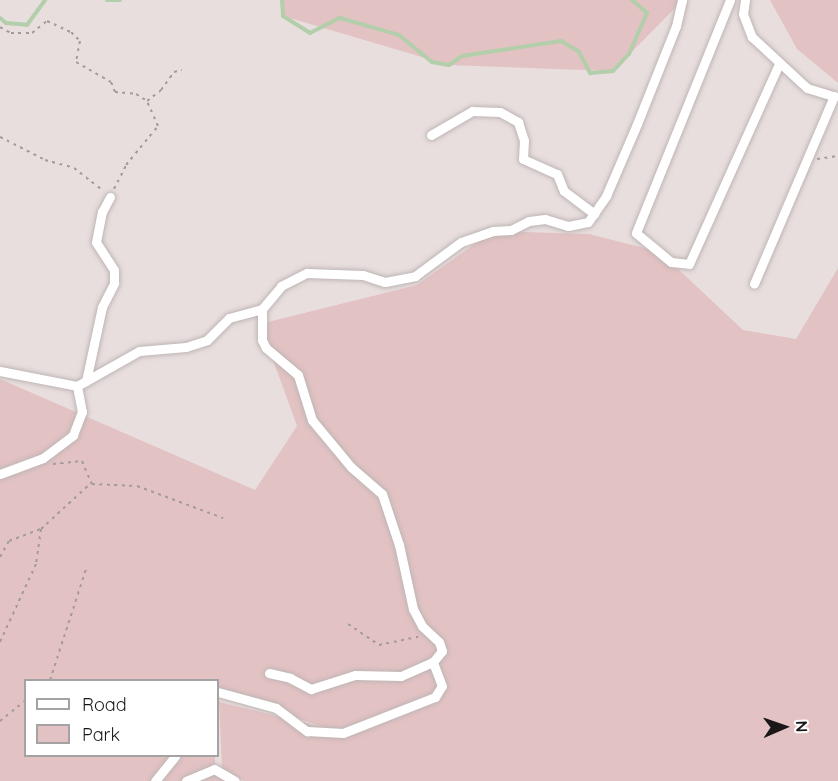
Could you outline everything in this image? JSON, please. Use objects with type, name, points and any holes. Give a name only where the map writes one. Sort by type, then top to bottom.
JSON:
[{"type":"street","points":[[0,371],[77,386],[124,356],[138,351],[186,347],[207,340],[229,318],[262,309],[281,286],[307,273],[363,275],[385,282],[426,270],[473,237],[545,219],[580,226],[594,214],[606,196],[676,26],[682,0]]},
{"type":"street","points":[[730,0],[636,233],[671,262],[688,264],[779,64]]},
{"type":"street","points":[[745,0],[743,14],[752,37],[807,88],[834,96],[754,284]]},
{"type":"street","points":[[431,135],[472,111],[500,112],[518,122],[524,140],[523,159],[556,174],[564,190],[594,214]]},
{"type":"street","points":[[86,381],[102,308],[114,283],[114,270],[96,242],[102,212],[110,197]]},
{"type":"street","points":[[262,309],[262,340],[266,348],[298,375],[312,420],[351,467],[382,494],[399,545],[412,609],[422,626],[433,634],[442,651],[433,662],[401,676],[356,675],[311,689],[290,678],[269,673]]},
{"type":"street","points":[[0,474],[43,458],[73,435],[82,412],[77,386]]},
{"type":"street","points":[[219,692],[276,708],[307,730],[343,733],[369,726],[441,693],[442,686],[433,662]]},
{"type":"street","points":[[155,781],[174,757]]},
{"type":"street","points":[[186,781],[214,769],[235,781]]},
{"type":"path","points":[[0,27],[11,33],[32,33],[47,21],[71,32],[80,41],[76,62],[111,82],[115,92],[136,94],[147,101],[158,126],[126,165],[110,197],[74,168],[45,160],[0,137]]},
{"type":"path","points":[[147,101],[161,90],[174,72],[182,70]]},
{"type":"path","points":[[807,161],[838,156]]},
{"type":"path","points":[[43,458],[52,464],[82,461],[91,483]]},
{"type":"path","points":[[0,557],[9,541],[42,529],[91,483],[137,486],[223,518]]},
{"type":"path","points":[[0,642],[41,547],[42,529]]},
{"type":"path","points":[[51,679],[87,566]]},
{"type":"path","points":[[348,624],[379,645],[433,634]]},
{"type":"path","points":[[0,721],[24,702]]},
{"type":"green space","points":[[283,0],[683,0],[613,71],[449,65],[283,16]]},
{"type":"green space","points":[[770,0],[838,0],[838,83],[797,49]]},
{"type":"green space","points":[[493,231],[589,234],[660,252],[743,330],[796,339],[838,268],[838,781],[244,781],[222,769],[219,702],[323,727],[219,692],[219,679],[24,679],[24,757],[215,757],[215,769],[239,781],[0,781],[0,379],[255,490],[297,426],[260,324],[417,285]]},
{"type":"waterway","points":[[0,18],[6,23],[27,25],[45,0]]},
{"type":"waterway","points":[[107,0],[120,0]]},
{"type":"waterway","points":[[282,0],[283,16],[310,33],[340,18],[399,35],[432,62],[449,65],[462,56],[561,41],[579,52],[590,73],[613,71],[629,54],[647,13],[632,0]]}]
